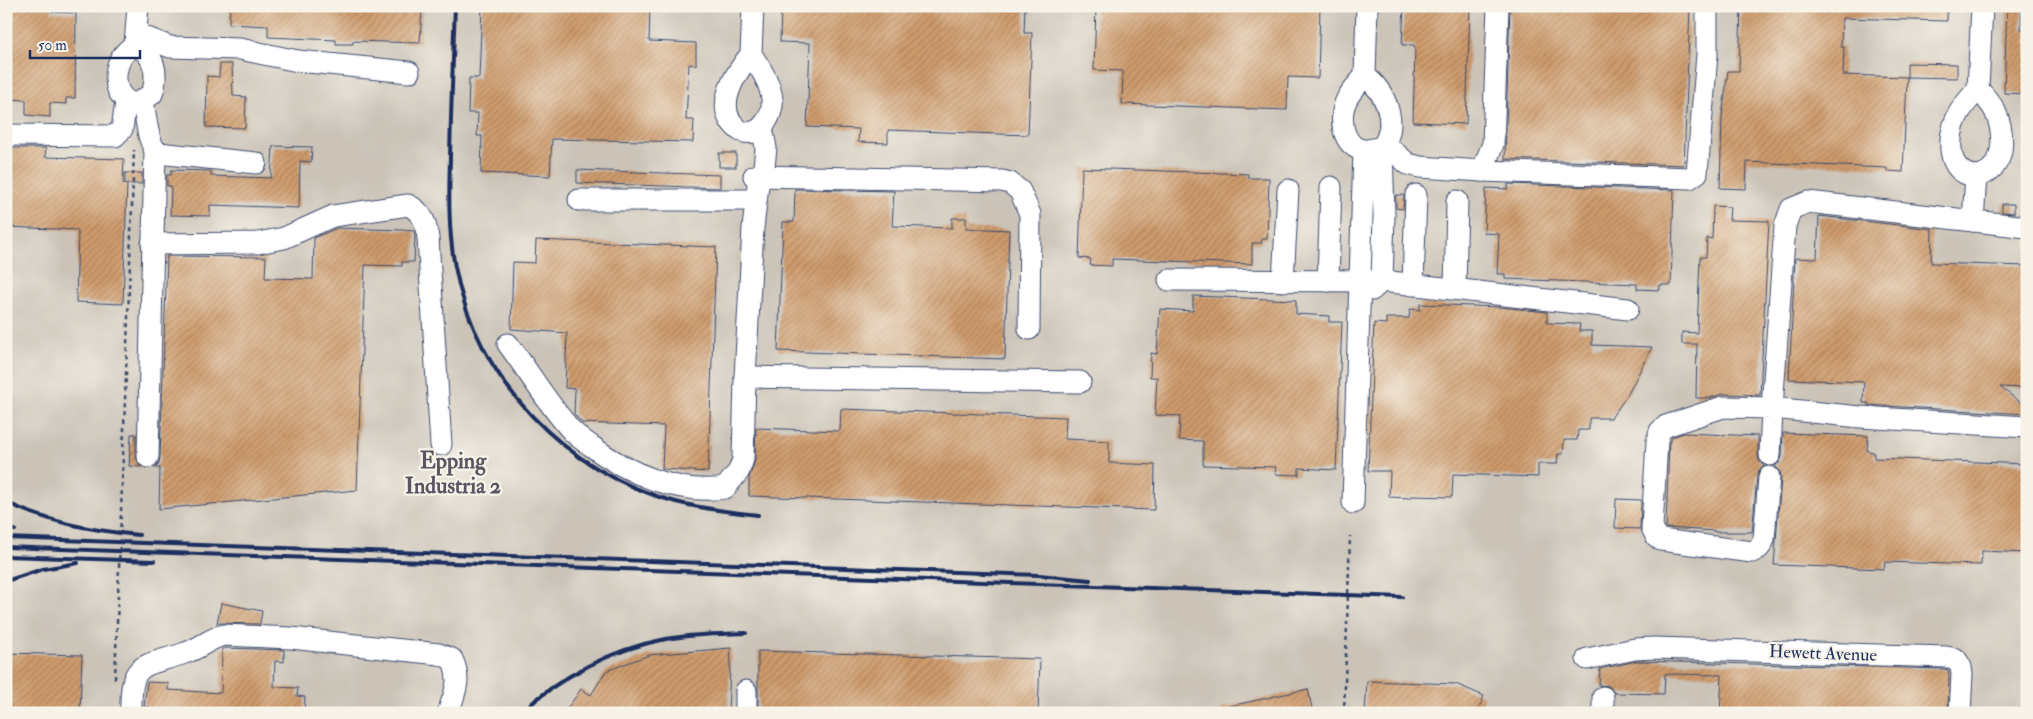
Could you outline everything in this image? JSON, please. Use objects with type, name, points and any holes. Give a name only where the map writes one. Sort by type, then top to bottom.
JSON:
[{"type":"street","points":[[136,39],[151,56],[155,66],[156,78],[152,94],[135,101],[120,96],[116,88],[118,66],[136,39],[138,6]]},
{"type":"street","points":[[751,54],[764,74],[772,99],[772,108],[770,116],[755,130],[741,131],[733,124],[727,107],[733,81],[751,54],[753,6]]},
{"type":"street","points":[[1367,6],[1365,76],[1348,98],[1343,118],[1346,138],[1352,145],[1377,147],[1415,166],[1482,171],[1690,178],[1697,173],[1706,55],[1707,6]]},
{"type":"street","points":[[1482,171],[1493,144],[1498,6]]},
{"type":"street","points":[[1978,89],[1994,109],[2002,138],[2002,150],[1993,168],[1987,173],[1976,176],[1964,172],[1957,166],[1953,159],[1950,144],[1952,128],[1958,114],[1978,89],[1982,6]]},
{"type":"street","points":[[136,39],[170,47],[240,49],[298,61],[409,72]]},
{"type":"street","points":[[1353,503],[1358,291],[1377,147],[1390,120],[1380,90],[1365,76]]},
{"type":"street","points":[[6,135],[115,136],[122,129],[135,101]]},
{"type":"street","points":[[135,101],[155,150],[148,457]]},
{"type":"street","points":[[508,344],[573,432],[607,458],[634,472],[694,490],[725,488],[739,471],[743,459],[745,377],[757,184],[766,148],[755,130]]},
{"type":"street","points":[[1377,147],[1384,215],[1382,281]]},
{"type":"street","points":[[155,150],[158,153],[256,163]]},
{"type":"street","points":[[1973,221],[1976,176]]},
{"type":"street","points":[[579,200],[757,184],[1002,181],[1010,183],[1020,191],[1030,214],[1029,329]]},
{"type":"street","points":[[1328,281],[1331,187]]},
{"type":"street","points":[[1283,280],[1288,190]]},
{"type":"street","points":[[1413,285],[1416,195]]},
{"type":"street","points":[[1455,289],[1457,201]]},
{"type":"street","points":[[1770,455],[1785,226],[1791,209],[1808,202],[2027,227]]},
{"type":"street","points":[[152,244],[258,243],[299,233],[314,223],[333,216],[408,205],[415,208],[422,215],[428,238],[440,444]]},
{"type":"street","points":[[1169,280],[1328,281],[1358,291],[1382,281],[1628,309]]},
{"type":"street","points":[[745,377],[1080,382]]},
{"type":"street","points":[[1769,477],[1764,540],[1762,546],[1752,552],[1661,540],[1653,531],[1657,441],[1660,431],[1676,421],[1724,407],[1772,408],[1860,417],[2027,427]]},
{"type":"street","points":[[131,713],[132,683],[137,672],[147,664],[185,653],[224,635],[291,638],[439,654],[452,659],[458,671],[458,682],[448,713]]},
{"type":"street","name":"Hewett Avenue","points":[[1587,659],[1635,649],[1694,648],[1952,658],[1959,662],[1962,674],[1960,713]]},
{"type":"street","points":[[746,691],[746,713]]},
{"type":"path","points":[[115,684],[134,143]]},
{"type":"path","points":[[1344,713],[1350,536]]},
{"type":"shaded area","points":[[6,6],[2027,6],[2027,713],[6,713]]},
{"type":"building","points":[[6,6],[52,6],[52,12],[76,13],[75,98],[66,98],[66,104],[50,103],[50,117],[26,115],[26,100],[6,99]]},
{"type":"building","points":[[230,6],[422,6],[420,43],[353,41],[353,44],[336,44],[336,40],[268,37],[268,26],[229,24]]},
{"type":"building","points":[[482,6],[650,6],[649,41],[696,43],[696,65],[689,64],[686,120],[694,120],[693,142],[552,139],[550,176],[481,173],[482,136],[477,136],[478,113],[468,113],[469,78],[479,78]]},
{"type":"building","points":[[781,6],[1025,6],[1024,33],[1032,33],[1028,135],[888,130],[888,143],[858,142],[859,129],[807,127],[810,43],[780,42]]},
{"type":"building","points":[[1096,6],[1320,6],[1318,78],[1288,77],[1287,110],[1122,104],[1123,71],[1094,70]]},
{"type":"building","points":[[1404,6],[1470,6],[1466,124],[1413,122],[1415,48],[1414,45],[1402,45]]},
{"type":"building","points":[[1510,6],[1690,6],[1684,165],[1505,159]]},
{"type":"building","points":[[1741,6],[1947,6],[1947,21],[1842,18],[1841,47],[1844,47],[1843,75],[1907,77],[1903,172],[1887,171],[1887,168],[1747,162],[1746,189],[1720,188],[1722,116],[1728,71],[1739,71]]},
{"type":"building","points":[[2007,6],[2022,6],[2021,29],[2027,29],[2027,94],[2004,93]]},
{"type":"building","points":[[1907,63],[1957,64],[1957,78],[1907,77]]},
{"type":"building","points":[[220,64],[232,64],[233,96],[246,97],[245,128],[206,127],[207,76],[219,77]]},
{"type":"building","points":[[273,146],[312,147],[311,162],[300,161],[299,208],[210,205],[210,216],[170,215],[171,186],[167,186],[167,175],[171,175],[171,170],[211,171],[211,176],[271,178]]},
{"type":"building","points":[[6,148],[46,148],[45,157],[124,159],[123,184],[127,184],[123,304],[76,302],[78,230],[6,227]]},
{"type":"building","points":[[719,153],[736,153],[736,167],[719,167]]},
{"type":"building","points":[[1082,168],[1248,174],[1248,178],[1269,178],[1267,239],[1262,239],[1261,243],[1252,243],[1252,264],[1112,259],[1112,266],[1090,265],[1091,259],[1079,258]]},
{"type":"building","points":[[577,170],[720,175],[720,188],[577,183]]},
{"type":"building","points":[[125,173],[142,173],[142,184],[125,184]]},
{"type":"building","points":[[1508,184],[1674,190],[1671,285],[1660,285],[1660,290],[1637,289],[1637,284],[1505,279],[1505,274],[1497,274],[1499,234],[1484,233],[1486,188],[1508,189]]},
{"type":"building","points":[[795,189],[894,191],[892,226],[952,228],[952,218],[966,218],[966,228],[1009,230],[1005,359],[778,351],[783,222],[794,222]]},
{"type":"building","points":[[1396,195],[1404,195],[1403,209],[1396,208]]},
{"type":"building","points":[[2002,204],[2014,204],[2014,213],[2002,212]]},
{"type":"building","points":[[1713,206],[1730,207],[1729,220],[1769,221],[1760,395],[1723,394],[1709,398],[1696,398],[1697,344],[1682,344],[1682,332],[1697,333],[1700,257],[1706,257],[1707,238],[1712,239]]},
{"type":"building","points":[[1819,216],[1932,229],[1931,263],[2027,266],[2027,388],[2000,387],[2027,407],[2027,414],[1868,405],[1868,403],[1863,403],[1864,382],[1789,379],[1795,258],[1817,259]]},
{"type":"building","points":[[337,228],[403,230],[414,231],[415,235],[414,262],[402,262],[402,266],[365,265],[357,490],[159,509],[160,468],[154,468],[159,463],[160,457],[167,256],[266,257],[265,278],[313,279],[314,238]]},
{"type":"building","points":[[536,240],[716,247],[708,472],[662,469],[664,426],[582,423],[574,414],[575,389],[565,388],[567,333],[511,329],[513,262],[535,263]]},
{"type":"building","points":[[1193,296],[1296,300],[1296,314],[1329,316],[1329,322],[1342,322],[1336,470],[1299,468],[1299,475],[1275,474],[1276,467],[1203,465],[1203,441],[1179,440],[1180,416],[1155,415],[1157,377],[1150,377],[1151,353],[1157,354],[1160,309],[1193,311]]},
{"type":"building","points":[[1420,304],[1499,307],[1547,312],[1547,323],[1580,324],[1579,331],[1592,331],[1592,345],[1652,347],[1628,394],[1611,418],[1589,418],[1589,430],[1578,430],[1577,440],[1564,440],[1563,454],[1558,454],[1557,464],[1538,464],[1538,477],[1453,474],[1452,497],[1389,497],[1390,471],[1368,471],[1374,323],[1386,324],[1386,318],[1409,318],[1410,309],[1420,310]]},
{"type":"building","points":[[841,409],[1066,417],[1065,439],[1109,441],[1109,463],[1155,465],[1154,510],[749,496],[749,478],[755,460],[756,428],[840,431]]},
{"type":"building","points":[[1684,433],[1758,436],[1759,461],[1764,466],[1759,470],[1757,476],[1752,532],[1715,532],[1666,528],[1669,443],[1672,437]]},
{"type":"building","points":[[1783,433],[1868,436],[1867,451],[1874,452],[1874,458],[2027,464],[2027,553],[1982,551],[1981,565],[1885,562],[1884,569],[1774,565],[1781,478],[1780,471],[1775,466],[1780,462],[1782,456]]},
{"type":"building","points":[[131,434],[136,434],[136,457],[141,467],[129,466]]},
{"type":"building","points":[[1616,499],[1641,500],[1640,529],[1615,528]]},
{"type":"building","points":[[221,603],[262,611],[260,624],[217,623]]},
{"type":"building","points":[[731,648],[728,711],[708,713],[564,713],[581,689],[591,695],[606,671],[649,655]]},
{"type":"building","points":[[222,649],[284,650],[284,662],[275,661],[274,687],[298,688],[297,696],[305,697],[304,713],[150,713],[150,707],[144,707],[147,682],[168,683],[168,690],[221,693]]},
{"type":"building","points":[[758,651],[1040,659],[1038,713],[758,713]]},
{"type":"building","points":[[6,653],[82,655],[80,713],[6,713]]},
{"type":"building","points":[[1637,661],[1945,669],[1948,670],[1949,675],[1948,713],[1720,713],[1722,675],[1665,674],[1664,694],[1614,693],[1609,686],[1599,685],[1600,669]]},
{"type":"building","points":[[1367,681],[1456,684],[1484,696],[1477,713],[1365,713]]},
{"type":"building","points":[[1308,689],[1313,713],[1222,713],[1221,708]]},
{"type":"railway","points":[[455,6],[449,185],[451,239],[455,267],[466,308],[483,347],[505,383],[532,416],[563,444],[598,469],[635,488],[676,502],[758,515]]},
{"type":"railway","points":[[6,502],[38,515],[71,525],[139,535]]},
{"type":"railway","points":[[6,530],[15,530]]},
{"type":"railway","points":[[6,538],[1039,575],[1090,580]]},
{"type":"railway","points":[[6,547],[1402,597]]},
{"type":"railway","points":[[6,556],[154,561]]},
{"type":"railway","points":[[6,581],[43,569],[78,563]]},
{"type":"railway","points":[[521,713],[570,676],[607,657],[626,650],[676,637],[746,633]]},
{"type":"district","name":"Epping Industria 2","points":[[453,472]]}]
